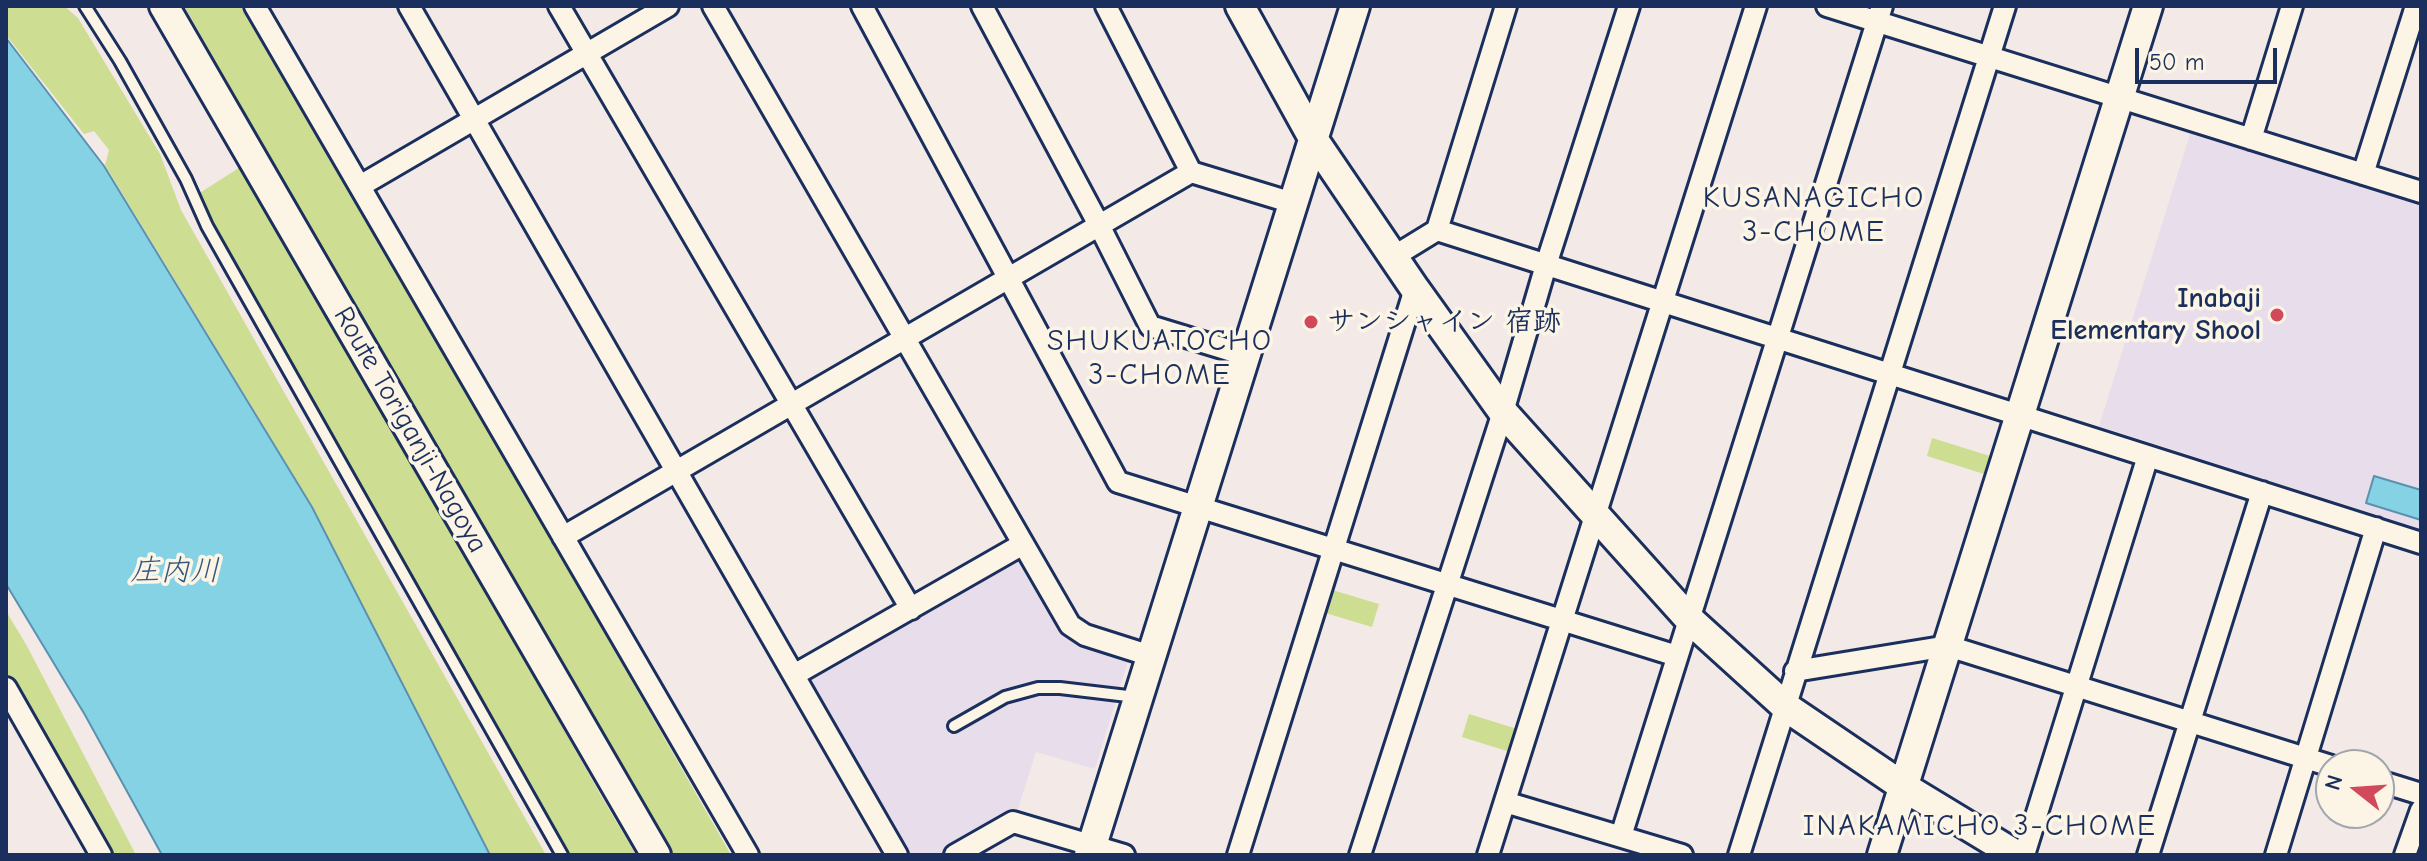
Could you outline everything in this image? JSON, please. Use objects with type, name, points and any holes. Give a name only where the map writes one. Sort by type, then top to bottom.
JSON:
[{"type":"street","name":"Route Toriganji-Nagoya","points":[[164,6],[656,855]]},
{"type":"street","points":[[255,6],[748,855]]},
{"type":"street","points":[[409,6],[897,855]]},
{"type":"street","points":[[559,6],[911,609]]},
{"type":"street","points":[[360,186],[668,6]]},
{"type":"street","points":[[713,6],[1070,625],[1085,635],[1151,656]]},
{"type":"street","points":[[862,6],[1118,482],[1677,656]]},
{"type":"street","points":[[982,6],[1150,326],[1245,355]]},
{"type":"street","points":[[1106,6],[1191,172],[1293,203]]},
{"type":"street","points":[[1240,6],[1314,140],[1503,412],[1689,619],[1786,707],[1904,787],[2016,855]]},
{"type":"street","points":[[1091,850],[1355,6]]},
{"type":"street","points":[[1393,257],[1437,230],[1506,6]]},
{"type":"street","points":[[1360,855],[1503,412],[1546,265],[1629,6]]},
{"type":"street","points":[[1488,855],[1756,6]]},
{"type":"street","points":[[1827,6],[1879,14],[1989,56],[2421,192]]},
{"type":"street","points":[[1739,855],[2005,6]]},
{"type":"street","points":[[1882,855],[2148,6]]},
{"type":"street","points":[[2251,139],[2292,6]]},
{"type":"street","points":[[2363,174],[2416,6]]},
{"type":"street","points":[[1621,836],[1879,14]]},
{"type":"street","points":[[563,537],[1191,172]]},
{"type":"street","points":[[1437,230],[2421,543]]},
{"type":"street","points":[[1238,855],[1415,289]]},
{"type":"street","points":[[2024,855],[2148,456]]},
{"type":"street","points":[[2148,855],[2262,492]]},
{"type":"street","points":[[2276,855],[2376,528]]},
{"type":"street","points":[[794,675],[1023,544]]},
{"type":"street","points":[[1795,671],[1948,646],[2315,761]]},
{"type":"street","points":[[6,688],[101,855]]},
{"type":"street","points":[[2395,786],[2421,794]]},
{"type":"street","points":[[1505,802],[1682,855]]},
{"type":"street","points":[[2405,855],[2421,810]]},
{"type":"street","points":[[955,855],[1013,822],[1091,850],[1124,855]]},
{"type":"lane","points":[[86,6],[120,61],[186,179],[215,240],[562,855]]},
{"type":"lane","points":[[954,726],[1005,697],[1038,688],[1138,697]]},
{"type":"shaded area","name":"Inabaji Elementary Shool","points":[[2191,131],[2421,203],[2421,529],[2099,426]]},
{"type":"shaded area","points":[[1021,555],[1063,630],[1076,642],[1129,658],[1095,769],[1036,752],[1018,809],[939,855],[907,855],[808,685],[812,675]]},
{"type":"green space","points":[[6,6],[64,6],[78,18],[160,154],[181,210],[546,855],[491,855],[313,507],[105,165],[109,150],[94,131],[84,134],[6,35]]},
{"type":"green space","points":[[184,6],[240,6],[731,855],[669,855]]},
{"type":"green space","points":[[245,164],[636,855],[566,855],[195,196]]},
{"type":"green space","points":[[1932,438],[1990,456],[1984,474],[1927,456]]},
{"type":"green space","points":[[1329,589],[1379,604],[1372,627],[1322,612]]},
{"type":"green space","points":[[6,611],[136,855],[108,855],[6,675]]},
{"type":"green space","points":[[1469,714],[1517,729],[1510,752],[1462,737]]},
{"type":"water","name":"庄内川","points":[[6,38],[104,166],[312,507],[490,855],[162,855],[85,715],[6,584]]},
{"type":"water","points":[[2374,476],[2421,490],[2421,520],[2366,503]]},
{"type":"place","name":"Inabaji Elementary Shool","points":[[2277,315]]},
{"type":"place","name":"サンシャイン 宿跡","points":[[1311,322]]},
{"type":"district","name":"KUSANAGICHO 3-CHOME","points":[[1814,216]]},
{"type":"district","name":"SHUKUATOCHO 3-CHOME","points":[[1160,359]]},
{"type":"district","name":"INAKAMICHO 3-CHOME","points":[[1980,827]]}]
